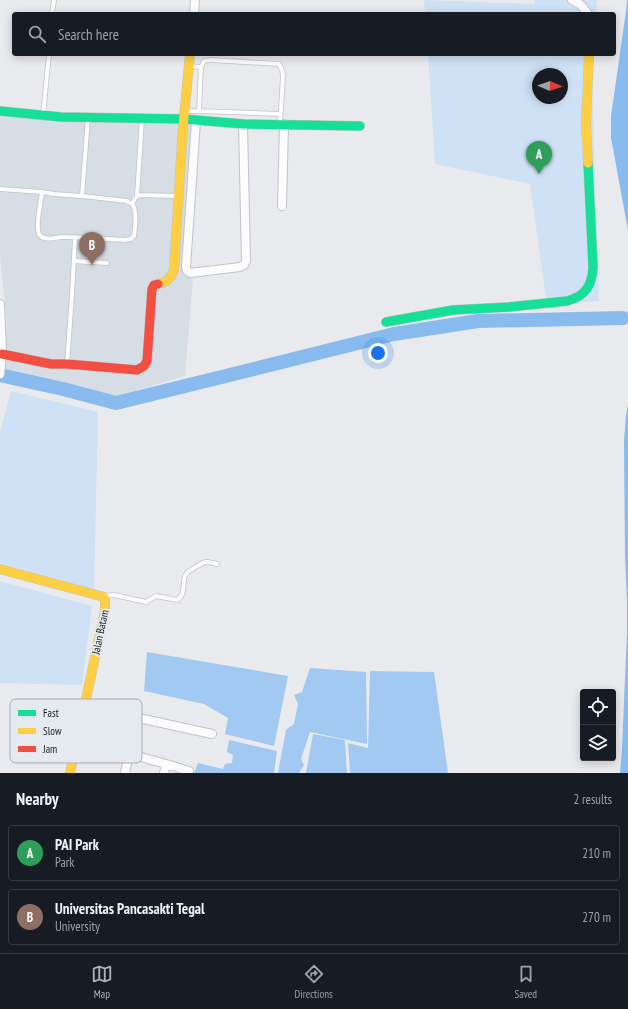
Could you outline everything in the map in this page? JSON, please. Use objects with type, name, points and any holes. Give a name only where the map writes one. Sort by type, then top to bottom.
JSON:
[{"type":"street","points":[[194,12],[195,0]]},
{"type":"street","points":[[572,0],[581,5],[586,12]]},
{"type":"street","points":[[1,355],[51,364],[137,370],[144,366],[147,361],[152,289],[154,285],[170,280],[174,270],[184,115],[190,56]]},
{"type":"street","points":[[386,322],[453,310],[509,307],[567,301],[578,298],[587,290],[592,280],[593,268],[587,146],[590,56]]},
{"type":"street","points":[[0,111],[88,117],[142,118],[184,115],[196,121],[243,124],[281,121],[360,126]]},
{"type":"street","points":[[196,121],[186,267],[187,271],[190,273],[240,267],[244,265],[246,261],[243,124]]},
{"type":"street","points":[[281,121],[282,206]]},
{"type":"street","points":[[0,304],[1,370]]},
{"type":"street","name":"Jalan Batam","points":[[0,569],[104,597],[105,611],[86,699]]},
{"type":"street","points":[[142,718],[212,734]]},
{"type":"street","points":[[142,757],[189,771]]},
{"type":"street","name":"Jalan Batam","points":[[70,773],[72,763]]},
{"type":"street","points":[[125,773],[128,763]]},
{"type":"street","points":[[164,773],[166,764]]},
{"type":"lane","points":[[52,12],[54,0]]},
{"type":"lane","points":[[43,115],[49,56]]},
{"type":"lane","points":[[184,115],[199,111],[281,121],[284,76],[279,64],[211,60],[204,61],[201,67],[199,111]]},
{"type":"lane","points":[[189,66],[201,67]]},
{"type":"lane","points":[[82,196],[88,117]]},
{"type":"lane","points":[[132,204],[138,196],[142,118]]},
{"type":"lane","points":[[0,189],[42,192],[127,201],[132,204],[134,208],[134,236],[131,239],[124,240],[41,237],[39,234],[38,222],[42,192]]},
{"type":"lane","points":[[138,196],[179,196]]},
{"type":"lane","points":[[67,364],[75,238]]},
{"type":"lane","points":[[74,261],[107,263]]},
{"type":"lane","points":[[104,597],[114,595],[146,602],[156,596],[177,600],[182,596],[186,573],[205,562],[217,564]]},
{"type":"shaded area","points":[[424,0],[534,4],[535,0],[597,0],[596,12],[425,12]]},
{"type":"shaded area","points":[[627,0],[628,230],[611,138],[611,116]]},
{"type":"shaded area","points":[[428,56],[594,56],[592,85],[599,301],[547,305],[530,184],[435,164]]},
{"type":"shaded area","points":[[0,114],[193,124],[183,275],[193,279],[185,376],[118,396],[63,387],[5,371],[7,323],[0,255]]},
{"type":"shaded area","points":[[11,391],[98,412],[94,590],[0,563],[0,432]]},
{"type":"shaded area","points":[[628,404],[628,773],[620,773],[627,632],[624,441]]},
{"type":"shaded area","points":[[0,581],[92,606],[82,685],[0,683]]},
{"type":"shaded area","points":[[147,652],[288,676],[274,746],[225,734],[228,718],[204,704],[144,691]]},
{"type":"shaded area","points":[[310,668],[366,672],[367,744],[310,732],[301,759],[304,765],[299,773],[278,773],[286,730],[294,724],[298,704],[294,695],[302,692]]},
{"type":"shaded area","points":[[370,671],[434,672],[448,773],[350,773],[348,743],[368,748]]},
{"type":"shaded area","points":[[313,734],[345,740],[347,773],[306,773]]},
{"type":"shaded area","points":[[229,740],[277,751],[274,773],[194,773],[198,763],[223,769],[225,764],[232,763],[233,755],[227,752]]},
{"type":"waterway","points":[[0,375],[116,403],[394,334],[478,321],[623,318]]},
{"type":"traffic: fast","points":[[0,111],[61,117],[184,119],[243,124],[360,126]]},
{"type":"traffic: fast","points":[[386,322],[453,310],[509,307],[567,301],[574,299],[583,293],[587,289],[591,279],[593,267],[588,163]]},
{"type":"traffic: slow","points":[[158,284],[168,280],[174,270],[183,127],[190,56]]},
{"type":"traffic: slow","points":[[588,163],[586,125],[589,56]]},
{"type":"traffic: slow","points":[[0,569],[104,597],[105,611],[86,699]]},
{"type":"traffic: slow","points":[[70,773],[72,763]]},
{"type":"traffic: jam","points":[[2,354],[51,364],[137,370],[144,366],[147,361],[152,289],[154,285],[158,284]]},
{"type":"place","name":"PAI Park","points":[[539,174]]},
{"type":"place","name":"Universitas Pancasakti Tegal","points":[[92,265]]}]
